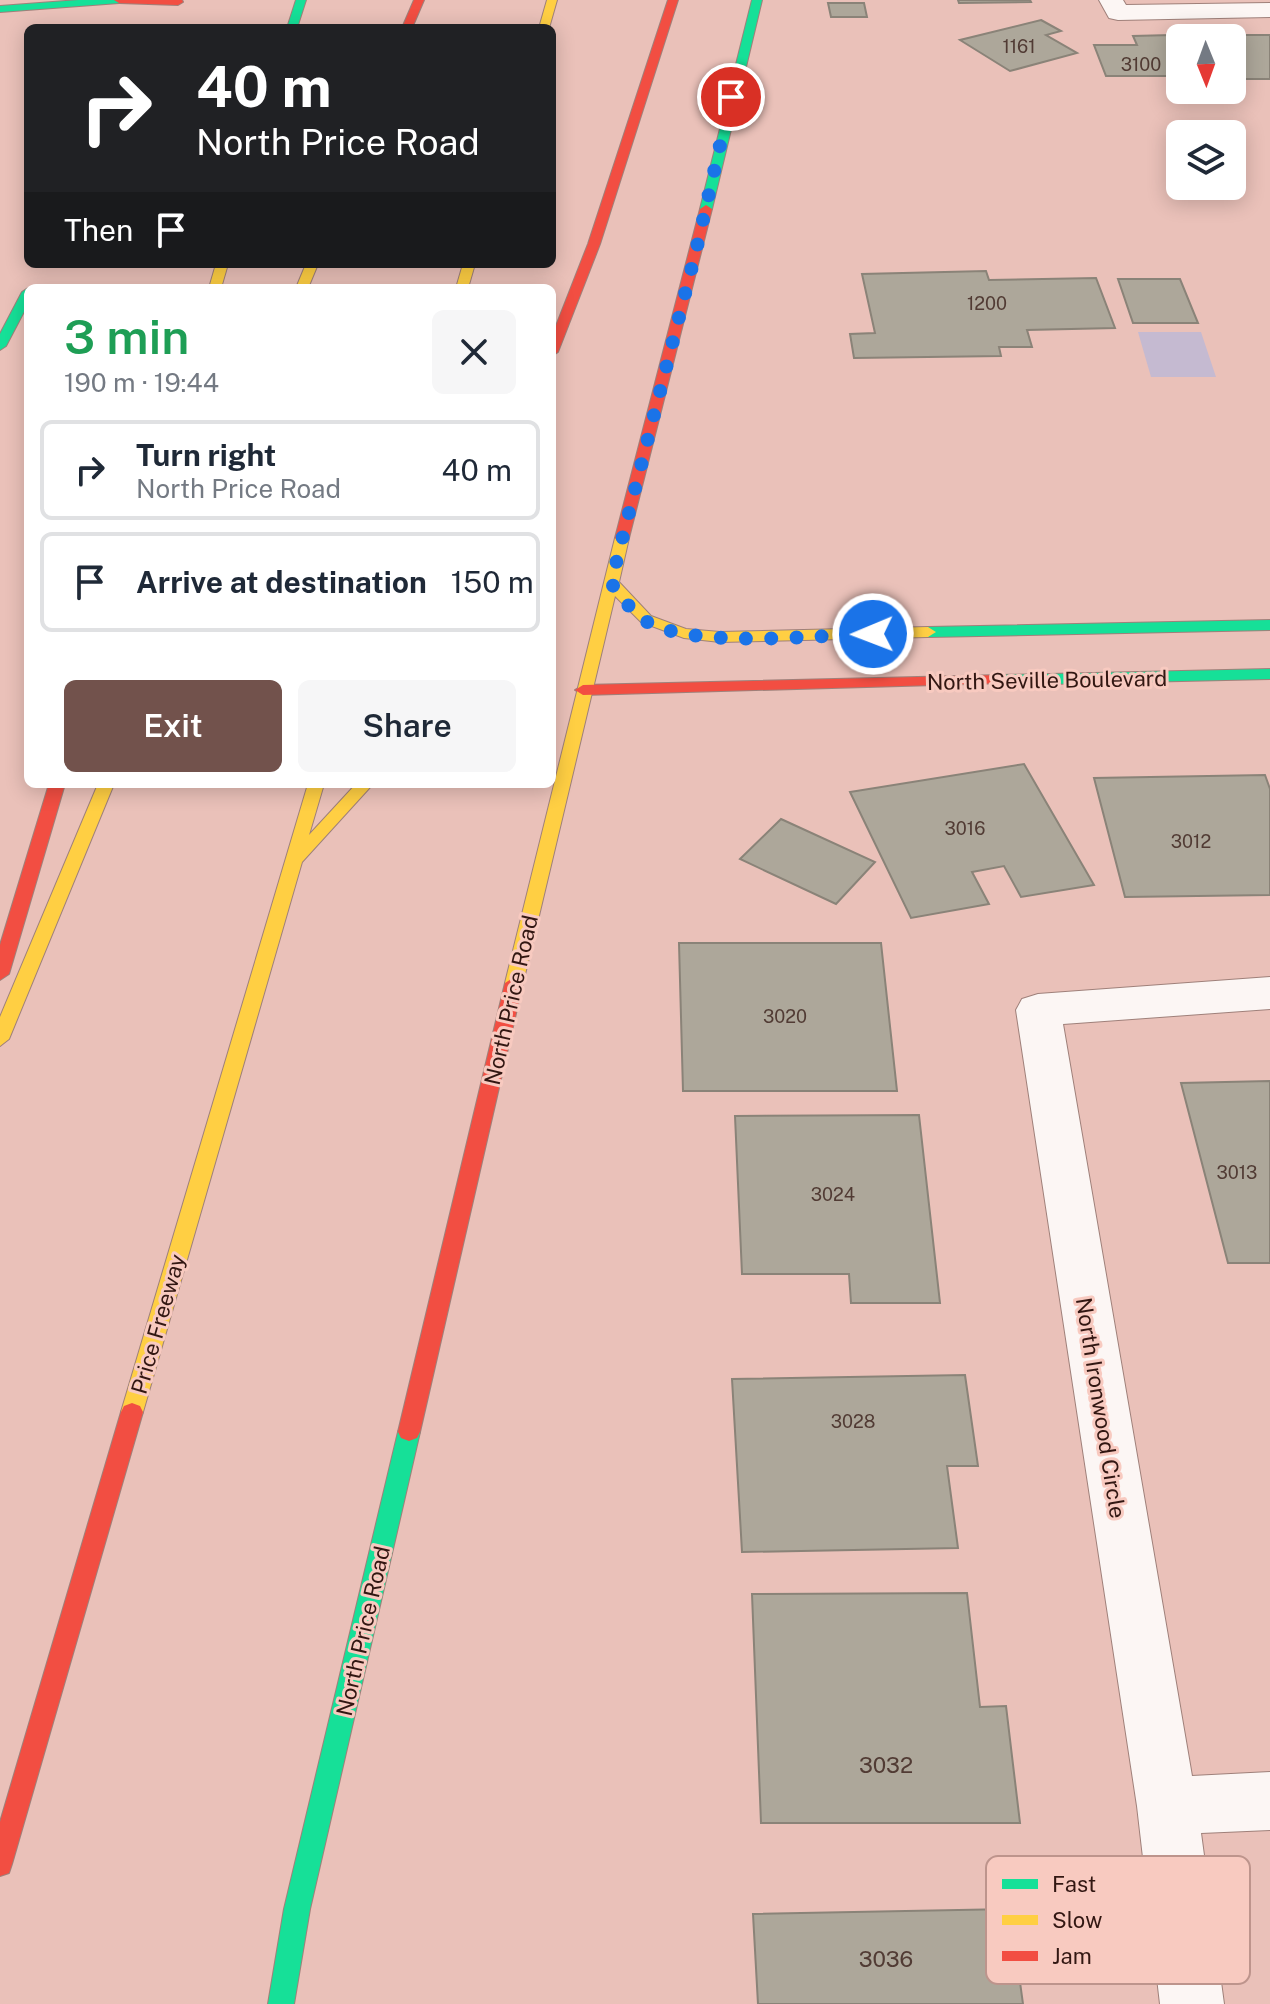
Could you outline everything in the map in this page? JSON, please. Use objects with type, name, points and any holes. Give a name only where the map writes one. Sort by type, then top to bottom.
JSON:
[{"type":"main road","points":[[0,9],[119,0],[176,5]]},
{"type":"main road","points":[[293,24],[301,0]]},
{"type":"main road","points":[[409,24],[419,0]]},
{"type":"main road","points":[[545,24],[552,0]]},
{"type":"main road","points":[[556,342],[594,244],[673,0]]},
{"type":"main road","name":"North Price Road","points":[[281,2004],[297,1909],[583,690],[757,0]]},
{"type":"main road","points":[[0,346],[24,299]]},
{"type":"main road","points":[[611,583],[644,620],[673,633],[720,637],[1270,625]]},
{"type":"main road","name":"North Seville Boulevard","points":[[583,690],[1270,674]]},
{"type":"main road","points":[[0,974],[56,788]]},
{"type":"main road","points":[[0,1039],[104,788]]},
{"type":"main road","name":"Price Freeway","points":[[0,1864],[315,788]]},
{"type":"main road","points":[[292,865],[361,788]]},
{"type":"street","points":[[1114,6],[1270,10]]},
{"type":"street","name":"North Ironwood Circle","points":[[1173,1856],[1038,1010],[1270,993]]},
{"type":"street","points":[[1167,1806],[1270,1801]]},
{"type":"street","name":"North Ironwood Circle","points":[[1189,1984],[1192,2004]]},
{"type":"shaded area","points":[[1138,332],[1201,332],[1216,377],[1151,377]]},
{"type":"building","points":[[958,0],[1030,0],[1031,2],[959,3]]},
{"type":"building","points":[[828,3],[864,3],[867,17],[831,17]]},
{"type":"building","points":[[1041,20],[1061,31],[1046,35],[1077,53],[1010,71],[960,40]]},
{"type":"building","points":[[1166,35],[1166,76],[1106,76],[1094,45],[1137,45],[1133,36]]},
{"type":"building","points":[[1246,35],[1270,35],[1270,79],[1246,79]]},
{"type":"building","points":[[986,271],[989,280],[1096,278],[1115,328],[1027,330],[1032,347],[999,347],[1001,356],[854,358],[850,334],[875,333],[862,274]]},
{"type":"building","points":[[1118,279],[1180,279],[1198,323],[1133,323]]},
{"type":"building","points":[[1024,764],[1094,885],[1021,897],[1004,866],[972,872],[989,904],[911,918],[850,792]]},
{"type":"building","points":[[1265,775],[1270,789],[1270,895],[1125,897],[1094,778]]},
{"type":"building","points":[[781,819],[875,862],[836,904],[740,859]]},
{"type":"building","points":[[679,943],[881,943],[897,1091],[683,1091]]},
{"type":"building","points":[[1270,1081],[1270,1263],[1228,1263],[1181,1083]]},
{"type":"building","points":[[919,1115],[940,1303],[851,1303],[849,1274],[742,1274],[735,1116]]},
{"type":"building","points":[[965,1375],[978,1466],[947,1466],[958,1548],[742,1552],[732,1379]]},
{"type":"building","points":[[967,1593],[980,1707],[1006,1706],[1020,1823],[761,1823],[752,1594]]},
{"type":"building","points":[[986,1909],[986,1984],[1020,1984],[1023,2004],[758,2004],[753,1914]]},
{"type":"traffic: fast","points":[[0,9],[119,0]]},
{"type":"traffic: fast","points":[[293,24],[301,0]]},
{"type":"traffic: fast","points":[[706,209],[757,0]]},
{"type":"traffic: fast","points":[[0,346],[24,300]]},
{"type":"traffic: fast","points":[[928,632],[1270,625]]},
{"type":"traffic: fast","points":[[1001,680],[1270,674]]},
{"type":"traffic: fast","points":[[281,2004],[297,1909],[409,1432]]},
{"type":"traffic: slow","points":[[545,24],[552,0]]},
{"type":"traffic: slow","points":[[216,284],[221,268]]},
{"type":"traffic: slow","points":[[304,284],[310,268]]},
{"type":"traffic: slow","points":[[463,284],[468,268]]},
{"type":"traffic: slow","points":[[514,983],[622,538]]},
{"type":"traffic: slow","points":[[611,583],[646,619],[684,633],[720,637],[928,632]]},
{"type":"traffic: slow","points":[[0,1039],[104,788]]},
{"type":"traffic: slow","points":[[132,1412],[315,788]]},
{"type":"traffic: slow","points":[[299,857],[361,788]]},
{"type":"traffic: jam","points":[[119,0],[178,2]]},
{"type":"traffic: jam","points":[[409,24],[419,0]]},
{"type":"traffic: jam","points":[[556,342],[594,244],[673,0]]},
{"type":"traffic: jam","points":[[622,538],[706,209]]},
{"type":"traffic: jam","points":[[583,690],[1001,680]]},
{"type":"traffic: jam","points":[[0,974],[56,788]]},
{"type":"traffic: jam","points":[[409,1432],[514,983]]},
{"type":"traffic: jam","points":[[0,1864],[132,1412]]},
{"type":"route","points":[[731,97],[696,251],[611,583],[644,620],[673,633],[720,637],[873,634]]}]
